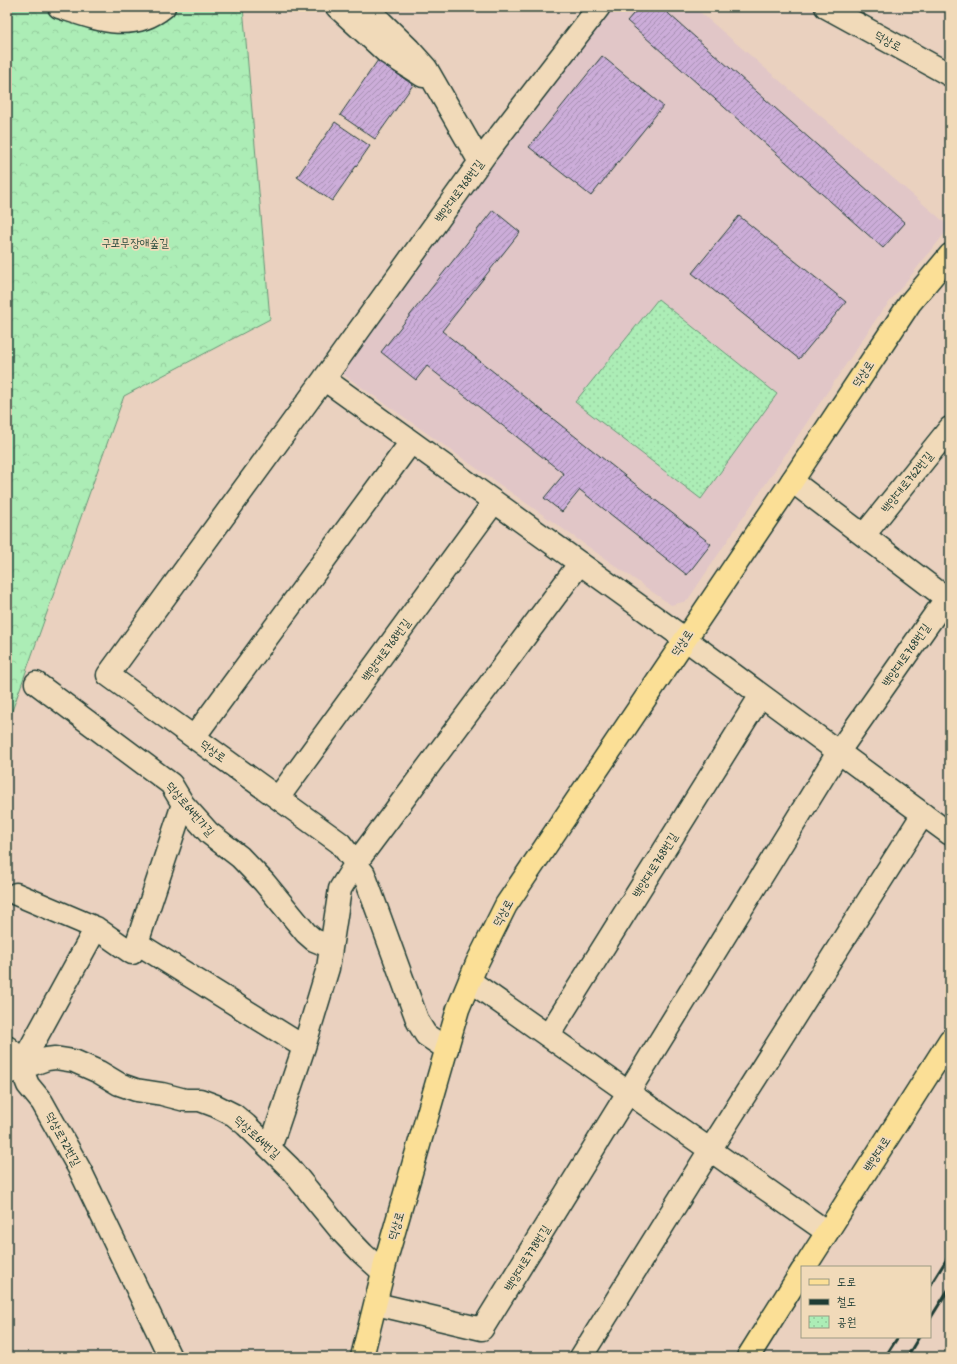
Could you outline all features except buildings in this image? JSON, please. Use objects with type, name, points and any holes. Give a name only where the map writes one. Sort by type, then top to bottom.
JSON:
[{"type":"main road","name":"덕상로","points":[[362,1357],[383,1272],[458,1009],[477,963],[506,905],[792,482],[910,303],[950,255]]},
{"type":"main road","name":"백양대로","points":[[806,1266],[950,1040]]},
{"type":"main road","points":[[748,1357],[801,1273]]},
{"type":"street","points":[[59,7],[100,20],[128,23],[155,14],[164,7]]},
{"type":"street","points":[[337,7],[387,53],[434,83]]},
{"type":"street","points":[[366,7],[409,48],[426,68],[480,162]]},
{"type":"street","name":"백양대로768번길","points":[[108,675],[480,162],[599,7]]},
{"type":"street","name":"덕상로","points":[[826,7],[950,75]]},
{"type":"street","points":[[324,379],[685,639],[950,834]]},
{"type":"street","name":"백양대로762번길","points":[[864,535],[950,428]]},
{"type":"street","points":[[194,737],[411,442]]},
{"type":"street","points":[[792,482],[949,597]]},
{"type":"street","name":"백양대로768번길","points":[[278,798],[494,502]]},
{"type":"street","points":[[270,1148],[304,1047],[328,968],[340,889],[356,863],[580,564]]},
{"type":"street","name":"백양대로768번길","points":[[629,1093],[838,751],[949,597]]},
{"type":"street","name":"덕상로","points":[[108,675],[340,843],[364,874],[418,1022],[426,1035],[447,1049]]},
{"type":"street","name":"덕상로64번가길","points":[[36,683],[171,784],[184,804],[209,833],[240,857],[264,882],[306,933],[314,940],[331,946]]},
{"type":"street","name":"백양대로768번길","points":[[548,1036],[761,695]]},
{"type":"street","points":[[16,894],[96,928],[132,953],[138,943],[184,804]]},
{"type":"street","points":[[582,1357],[710,1150],[923,814]]},
{"type":"street","points":[[14,1070],[96,928]]},
{"type":"street","points":[[138,943],[304,1047]]},
{"type":"street","points":[[470,981],[827,1232]]},
{"type":"street","name":"덕상로72번길","points":[[7,1047],[16,1055],[14,1070],[42,1102],[80,1170],[170,1357]]},
{"type":"street","name":"덕상로64번길","points":[[14,1070],[47,1059],[56,1058],[74,1061],[99,1072],[119,1084],[136,1090],[162,1094],[185,1100],[200,1100],[234,1115],[289,1167],[342,1232],[383,1272]]},
{"type":"street","name":"백양대로778번길","points":[[376,1304],[482,1329],[629,1093]]},
{"type":"shaded area","points":[[609,7],[694,7],[950,227],[879,315],[687,601],[671,605],[340,372]]},
{"type":"green space","name":"구포무장애숲길","points":[[7,7],[243,7],[270,319],[124,396],[7,725]]},
{"type":"green space","points":[[658,299],[777,394],[701,499],[575,402]]},
{"type":"railway","points":[[931,1284],[950,1254]]},
{"type":"railway","points":[[931,1317],[950,1287]]},
{"type":"railway","points":[[885,1357],[897,1338]]},
{"type":"railway","points":[[907,1357],[918,1338]]}]
